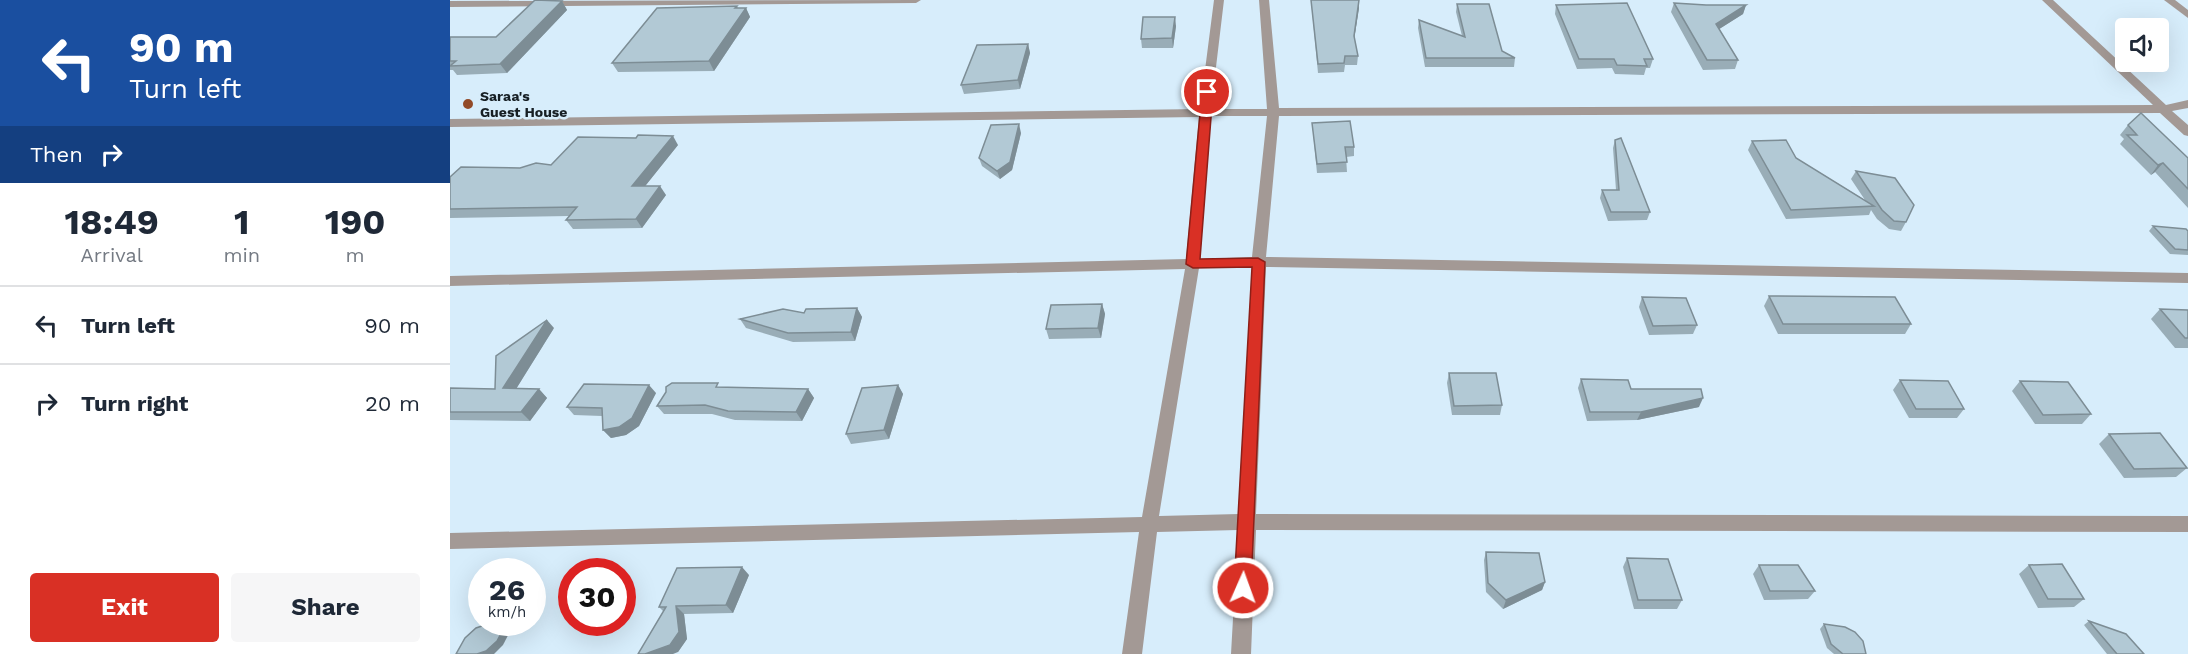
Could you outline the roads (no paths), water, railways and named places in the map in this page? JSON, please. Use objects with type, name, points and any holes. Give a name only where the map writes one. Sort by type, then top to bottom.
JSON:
[{"type":"street","points":[[450,4],[916,0]]},
{"type":"street","points":[[1132,654],[1149,525],[1193,264],[1205,114],[1219,0]]},
{"type":"street","points":[[1241,654],[1258,262],[1273,112],[1264,0]]},
{"type":"street","points":[[2047,0],[2188,132]]},
{"type":"street","points":[[2169,0],[2188,15]]},
{"type":"street","points":[[450,123],[1273,112],[2163,109],[2188,104]]},
{"type":"street","points":[[450,281],[1258,262],[2188,278]]},
{"type":"street","points":[[450,541],[1245,522],[2188,524]]},
{"type":"place","name":"Saraa's Guest House","points":[[468,104]]}]
